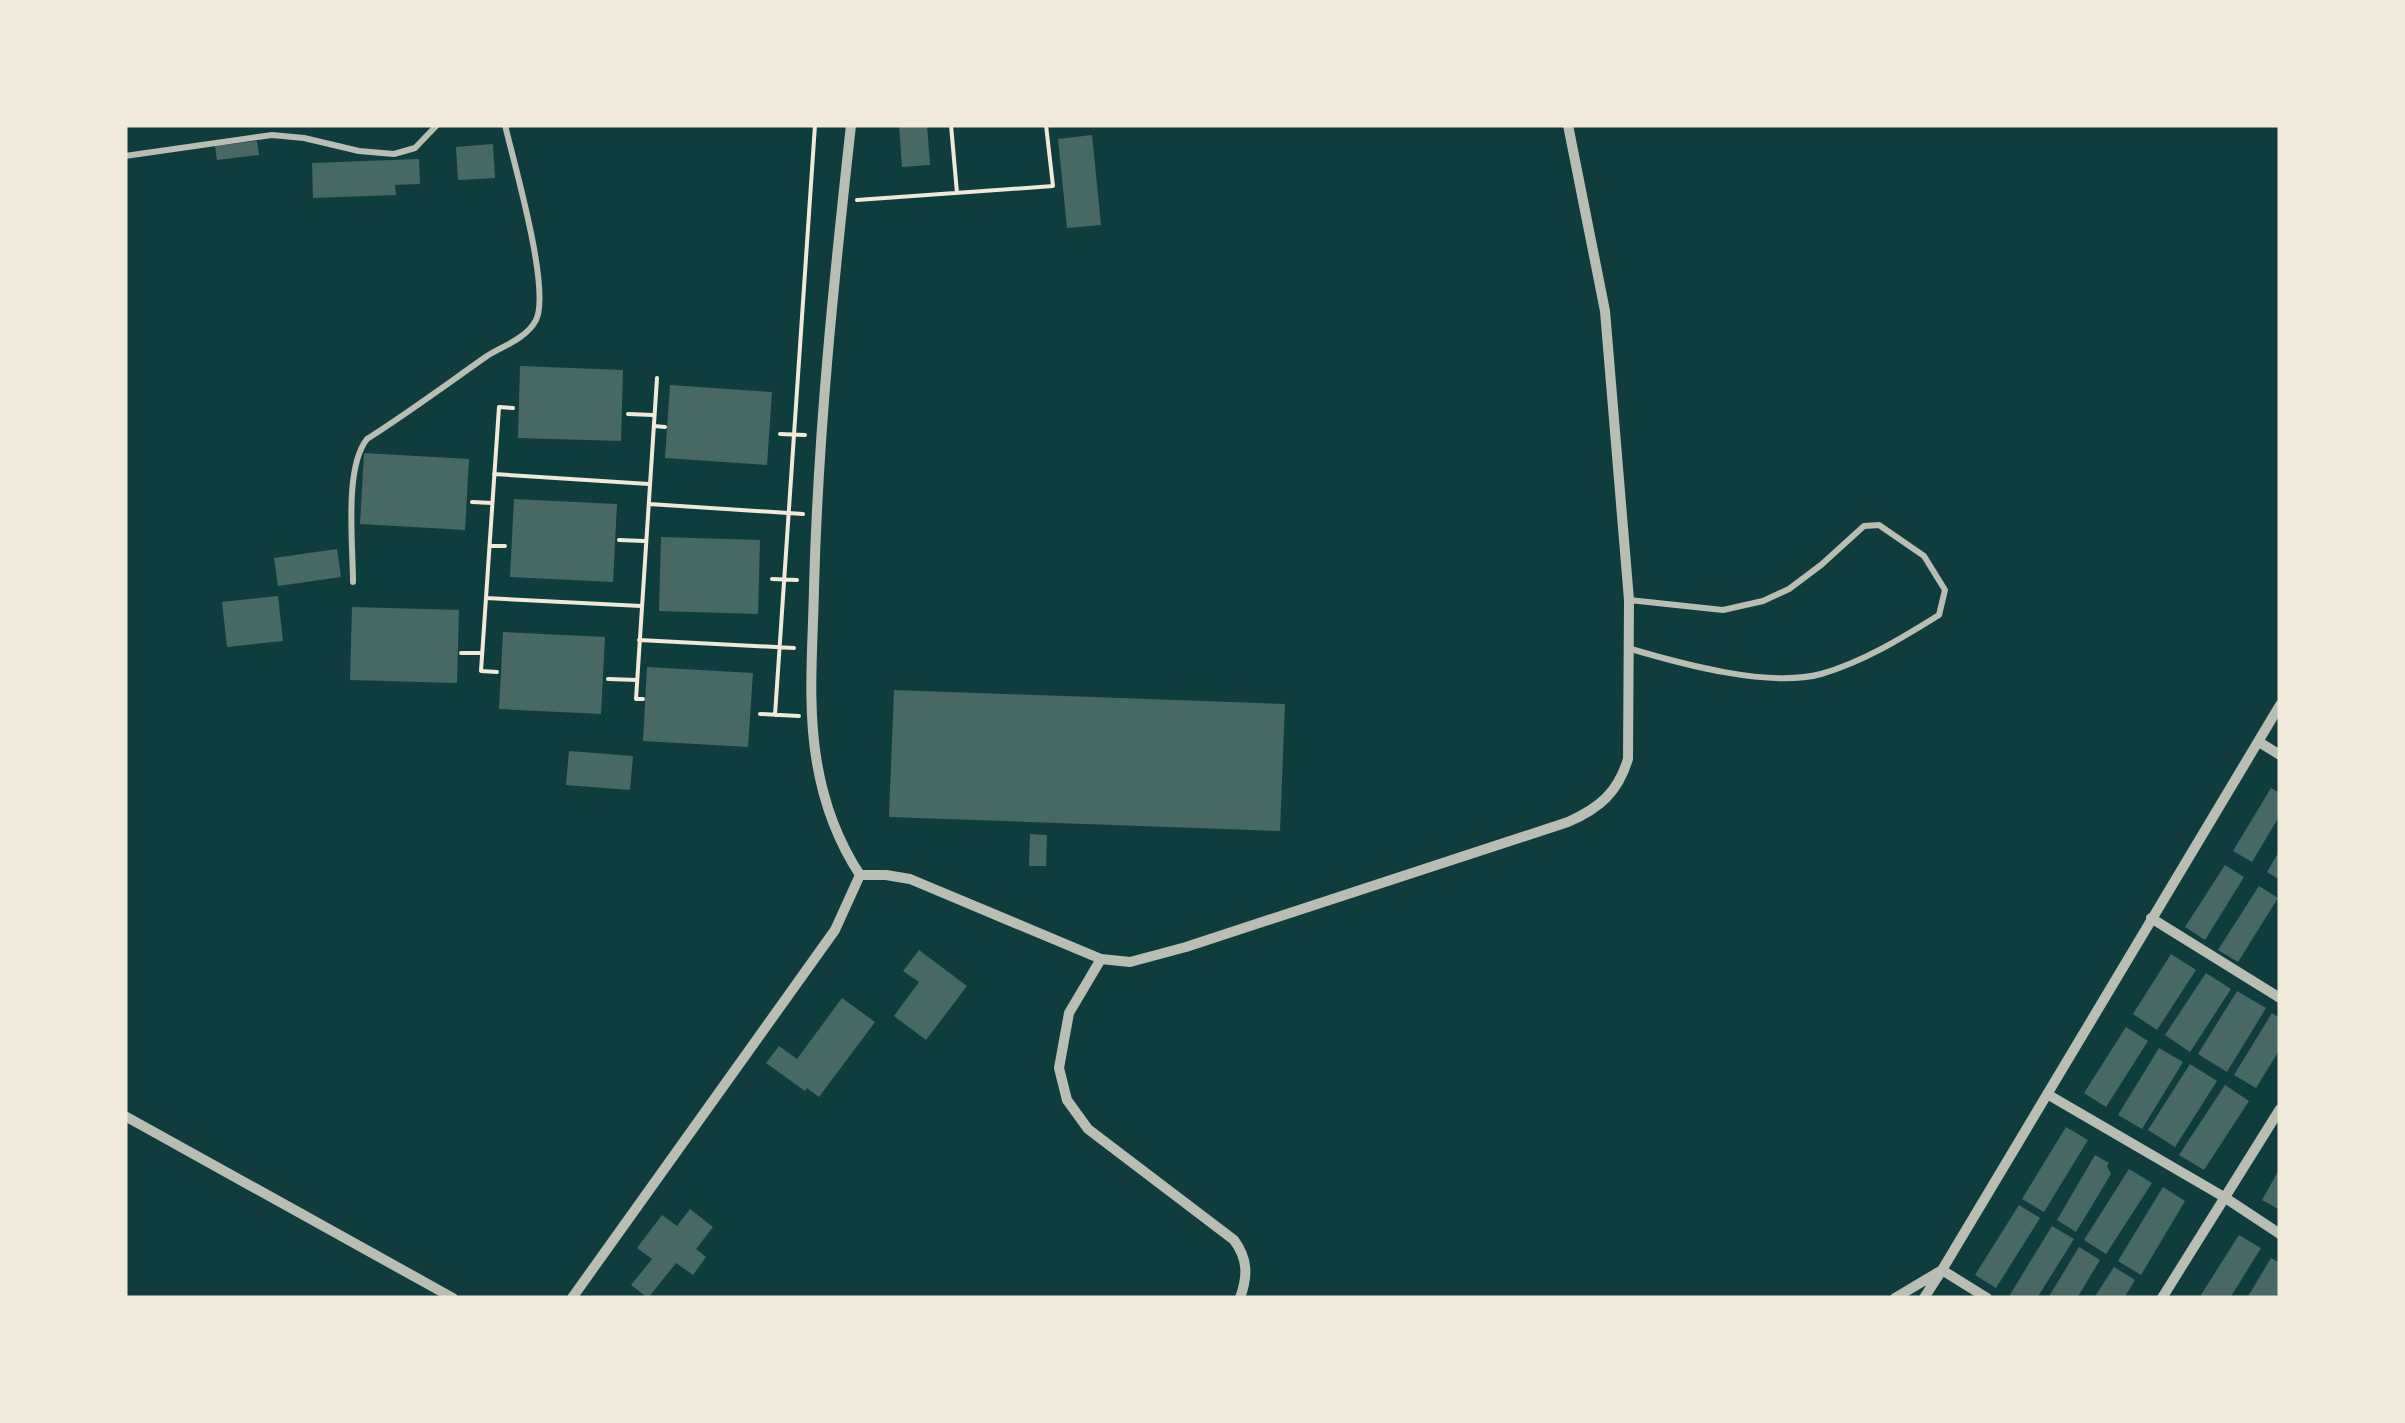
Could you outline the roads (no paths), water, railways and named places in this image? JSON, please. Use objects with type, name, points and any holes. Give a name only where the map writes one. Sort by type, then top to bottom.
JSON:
[{"type":"street","points":[[851,125],[822,436],[812,648],[816,760],[840,845],[860,875]]},
{"type":"street","points":[[860,875],[910,879],[1101,959],[1130,962],[1589,813],[1608,799],[1622,780],[1628,758],[1629,600],[1605,311],[1568,125]]},
{"type":"street","points":[[1924,1298],[2280,705]]},
{"type":"street","points":[[2259,742],[2280,755]]},
{"type":"street","points":[[572,1298],[835,930],[860,875]]},
{"type":"street","points":[[2151,918],[2280,998]]},
{"type":"street","points":[[1101,959],[1068,1013],[1059,1068],[1067,1100],[1088,1130],[1234,1240],[1244,1252],[1247,1266],[1240,1298]]},
{"type":"street","points":[[2047,1094],[2280,1234]]},
{"type":"street","points":[[2162,1298],[2280,1109]]},
{"type":"street","points":[[125,1116],[453,1298]]},
{"type":"street","points":[[1895,1298],[1942,1270]]},
{"type":"street","points":[[1942,1270],[1988,1298]]},
{"type":"lane","points":[[125,156],[272,136],[394,154],[415,148],[437,125]]},
{"type":"lane","points":[[353,582],[354,469],[360,448],[492,353],[522,336],[535,323],[540,309],[540,282],[506,125]]},
{"type":"lane","points":[[1629,600],[1724,610],[1763,601],[1821,565],[1864,526],[1879,525],[1924,556],[1945,590],[1938,615],[1863,658],[1819,674],[1751,674],[1665,659],[1631,648]]}]
